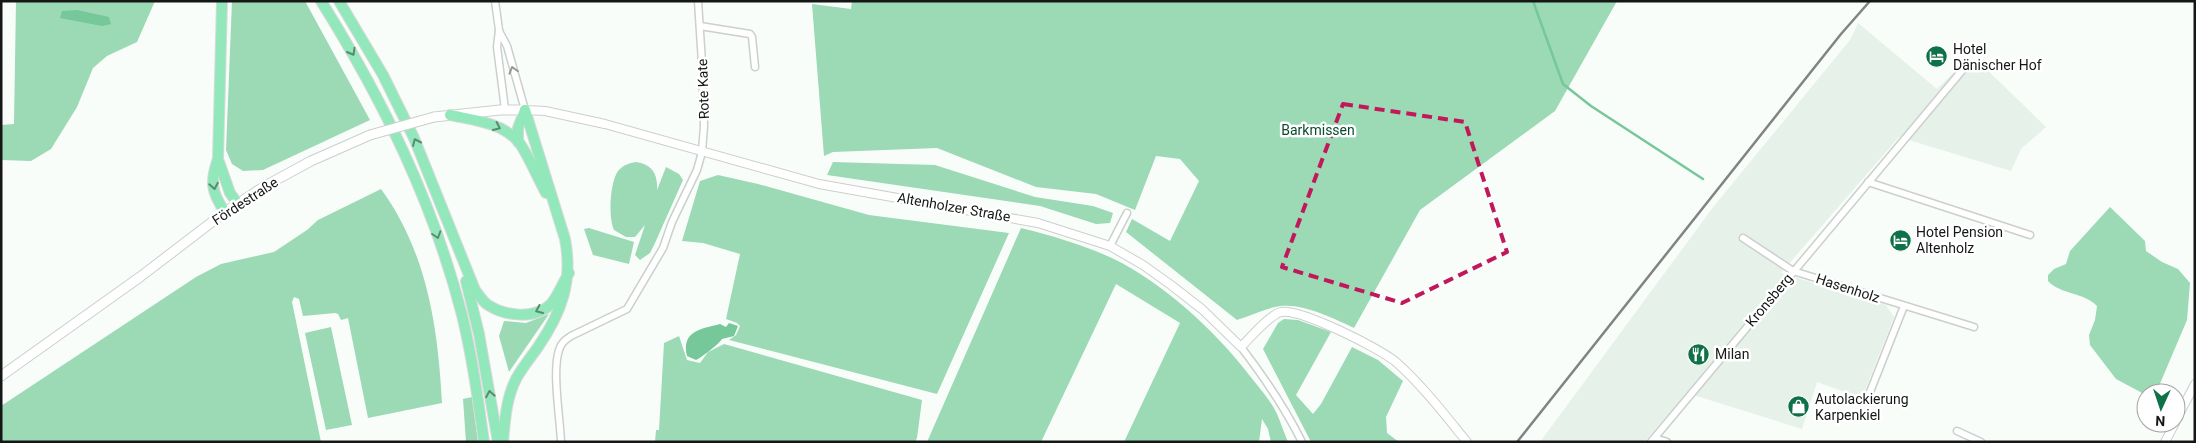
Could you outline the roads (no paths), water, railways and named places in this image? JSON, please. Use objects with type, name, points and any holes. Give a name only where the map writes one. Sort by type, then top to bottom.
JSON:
[{"type":"highway","points":[[222,1],[218,159],[212,174],[213,188],[217,201],[225,212]]},
{"type":"highway","points":[[321,1],[384,108],[431,217],[462,316],[484,442]]},
{"type":"highway","points":[[339,1],[396,100],[435,187],[475,290],[486,304],[504,313],[519,315],[537,312],[551,304],[569,273]]},
{"type":"highway","points":[[518,142],[518,128],[525,110]]},
{"type":"highway","points":[[504,442],[504,413],[516,378],[559,312],[569,273],[569,260],[565,240],[525,110]]},
{"type":"highway","points":[[450,115],[501,128],[518,142],[557,214]]},
{"type":"highway","points":[[218,159],[230,192],[238,204]]},
{"type":"highway","points":[[435,187],[464,275],[479,334],[498,442]]},
{"type":"main road","name":"Fördestraße","points":[[1,376],[140,277],[225,212],[265,186],[311,162],[370,135],[434,117],[505,110],[525,110]]},
{"type":"street","points":[[495,1],[499,30],[497,47],[505,110]]},
{"type":"street","name":"Rote Kate","points":[[561,442],[556,362],[563,341],[627,310],[663,248],[672,222],[697,170],[702,152],[704,117],[698,1]]},
{"type":"street","points":[[700,26],[750,34],[752,37],[755,67]]},
{"type":"street","points":[[499,30],[507,46],[525,110]]},
{"type":"street","name":"Kronsberg","points":[[1653,440],[1965,67]]},
{"type":"street","name":"Altenholzer Straße","points":[[525,110],[545,111],[605,124],[819,184],[1038,222],[1110,246],[1143,264],[1171,285],[1203,310],[1241,347],[1288,415],[1302,442]]},
{"type":"street","points":[[1868,182],[2030,235]]},
{"type":"street","points":[[1110,246],[1127,213]]},
{"type":"street","name":"Hasenholz","points":[[1743,238],[1794,271],[1974,327]]},
{"type":"street","points":[[1870,392],[1904,306]]},
{"type":"street","points":[[1241,347],[1274,316],[1282,312],[1300,314],[1320,322],[1394,361],[1435,403],[1467,442]]},
{"type":"street","points":[[2186,401],[2195,384]]},
{"type":"street","points":[[1957,431],[1969,439],[1981,442]]},
{"type":"street","points":[[1653,440],[1667,442]]},
{"type":"waterway","points":[[1533,1],[1563,84],[1591,106],[1703,179]]},
{"type":"railway","points":[[1517,442],[1841,34],[1870,1]]},
{"type":"place","name":"Hotel Dänischer Hof","points":[[1937,57]]},
{"type":"place","name":"Hotel Pension Altenholz","points":[[1900,240]]},
{"type":"place","name":"Milan","points":[[1699,354]]},
{"type":"place","name":"Autolackierung Karpenkiel","points":[[1799,407]]},
{"type":"park label","name":"Barkmissen","points":[[1318,130]]}]
